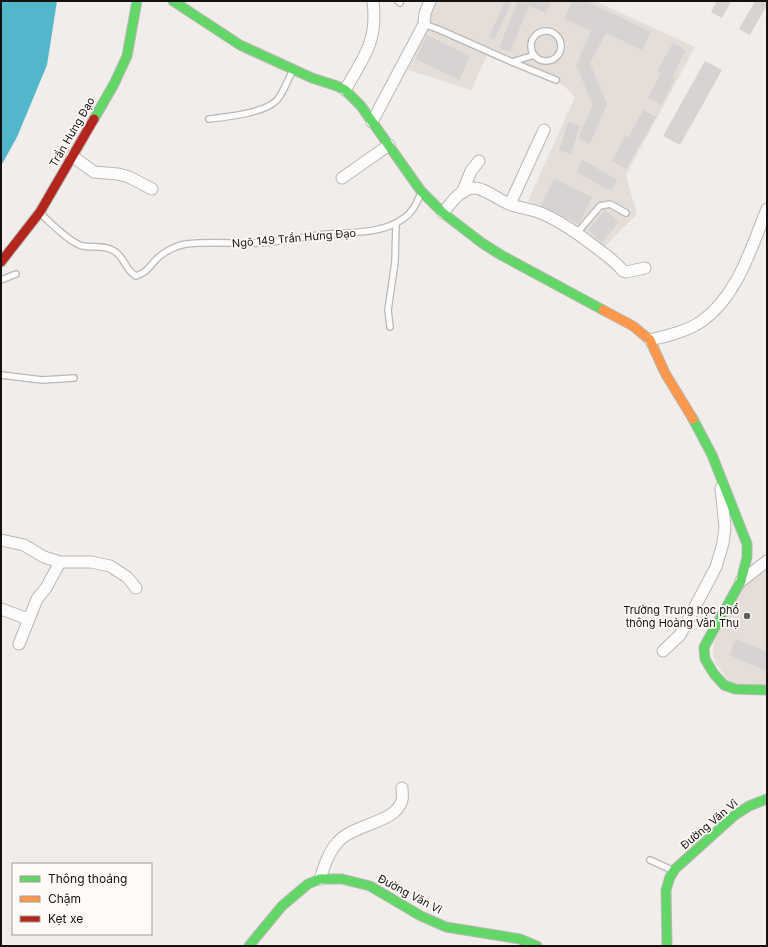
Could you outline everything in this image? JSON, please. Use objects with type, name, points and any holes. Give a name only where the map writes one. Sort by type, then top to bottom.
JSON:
[{"type":"street","name":"Trần Hưng Đạo","points":[[1,262],[40,212],[114,84],[128,56],[137,1]]},
{"type":"street","points":[[174,1],[240,45],[293,70],[345,90],[361,106],[421,191],[460,228],[482,243],[633,326],[650,340],[665,373],[697,426],[712,455],[747,544],[747,557],[741,581],[704,647],[705,659],[714,674],[724,685],[735,689],[767,690]]},
{"type":"street","points":[[345,90],[368,50],[374,33],[373,1]]},
{"type":"street","points":[[372,122],[424,24],[425,13],[430,1]]},
{"type":"street","points":[[510,204],[544,130]]},
{"type":"street","points":[[342,178],[389,145]]},
{"type":"street","points":[[72,156],[94,172],[118,174],[129,177],[152,189]]},
{"type":"street","points":[[462,193],[471,171],[479,161]]},
{"type":"street","points":[[443,213],[454,198],[472,188],[478,188],[510,204],[541,213],[577,233],[617,264],[622,272],[645,268]]},
{"type":"street","points":[[650,340],[668,336],[700,322],[715,310],[730,291],[744,265],[767,209]]},
{"type":"street","points":[[663,651],[680,634],[718,562],[725,527],[722,501],[722,480]]},
{"type":"street","points":[[1,540],[24,545],[44,557],[60,562],[91,562],[110,566],[127,577],[136,588]]},
{"type":"street","points":[[741,581],[767,561]]},
{"type":"street","points":[[19,644],[37,599],[46,588],[60,562]]},
{"type":"street","points":[[1,609],[28,619]]},
{"type":"street","points":[[320,879],[324,866],[336,843],[349,833],[364,826],[378,822],[397,810],[402,801],[402,788]]},
{"type":"street","name":"Đường Văn Vỉ","points":[[667,946],[666,890],[670,877],[674,871],[682,862],[735,816],[749,806],[767,799]]},
{"type":"street","name":"Đường Văn Vỉ","points":[[249,946],[282,906],[297,891],[320,879],[342,879],[370,886],[422,916],[440,924],[460,930],[520,939],[537,946]]},
{"type":"lane","points":[[424,24],[556,80]]},
{"type":"lane","points":[[544,32],[549,32],[557,36],[561,45],[561,50],[558,56],[549,61],[543,61],[534,55],[532,45],[536,36],[544,32]]},
{"type":"lane","points":[[512,62],[534,55]]},
{"type":"lane","points":[[209,119],[249,113],[269,106],[277,100],[293,70]]},
{"type":"lane","name":"Ngõ 149 Trần Hưng Đạo","points":[[40,212],[62,234],[81,246],[98,247],[114,251],[130,272],[136,276],[143,274],[148,270],[165,252],[185,244],[260,243],[306,236],[366,231],[396,224],[409,214],[416,204],[421,191]]},
{"type":"lane","points":[[577,233],[600,206],[610,204],[626,213]]},
{"type":"lane","points":[[390,327],[388,310],[394,262],[396,224]]},
{"type":"lane","points":[[1,280],[16,274]]},
{"type":"lane","points":[[1,375],[42,380],[74,378]]},
{"type":"lane","points":[[650,860],[674,871]]},
{"type":"shaded area","points":[[432,1],[595,1],[695,47],[626,175],[637,214],[605,246],[577,225],[528,201],[575,97],[563,85],[487,56],[471,90],[408,70],[431,21],[425,17]]},
{"type":"shaded area","name":"Trường Trung học phổ thông Hoàng Văn Thụ","points":[[767,567],[767,685],[735,683],[727,679],[716,664],[713,656],[714,642],[740,590]]},
{"type":"water","points":[[1,1],[57,1],[47,65],[17,137],[1,166]]},
{"type":"building","points":[[505,1],[512,1],[495,39],[489,37]]},
{"type":"building","points":[[518,1],[524,3],[525,1],[545,1],[550,3],[546,13],[529,6],[510,52],[499,48]]},
{"type":"building","points":[[573,1],[586,1],[651,32],[642,50],[606,33],[590,63],[607,104],[590,144],[578,138],[593,105],[576,65],[591,31],[564,19]]},
{"type":"building","points":[[717,1],[731,1],[722,18],[711,12]]},
{"type":"building","points":[[755,1],[763,1],[767,5],[750,35],[739,29]]},
{"type":"building","points":[[427,35],[470,56],[459,80],[416,59]]},
{"type":"building","points":[[673,43],[686,50],[672,77],[675,79],[661,105],[648,98],[661,73],[657,71]]},
{"type":"building","points":[[705,61],[722,70],[680,145],[663,136]]},
{"type":"building","points":[[643,110],[656,117],[626,169],[612,161],[625,136],[628,138]]},
{"type":"building","points":[[568,122],[580,126],[571,154],[559,150]]},
{"type":"building","points":[[583,160],[617,180],[611,191],[576,172]]},
{"type":"building","points":[[554,179],[592,197],[579,224],[541,206]]},
{"type":"building","points":[[605,210],[619,222],[602,242],[588,230]]},
{"type":"building","points":[[736,639],[767,652],[767,671],[729,655]]},
{"type":"traffic: fast","points":[[94,119],[114,84],[127,56],[137,1]]},
{"type":"traffic: fast","points":[[173,1],[240,45],[312,78],[345,90],[361,106],[421,191],[443,213],[482,243],[501,255],[603,310]]},
{"type":"traffic: fast","points":[[693,419],[712,455],[747,544],[747,557],[741,581],[704,647],[705,659],[714,674],[724,685],[735,689],[767,690]]},
{"type":"traffic: fast","points":[[667,946],[666,890],[670,877],[675,869],[735,815],[749,806],[767,799]]},
{"type":"traffic: fast","points":[[249,946],[282,906],[308,884],[320,879],[342,879],[370,886],[421,916],[446,927],[520,939],[537,946]]},
{"type":"traffic: slow","points":[[603,310],[633,326],[650,340],[665,373],[693,419]]},
{"type":"traffic: jam","points":[[1,262],[40,212],[94,119]]},
{"type":"place","name":"Trường Trung học phổ thông Hoàng Văn Thụ","points":[[747,616]]}]
